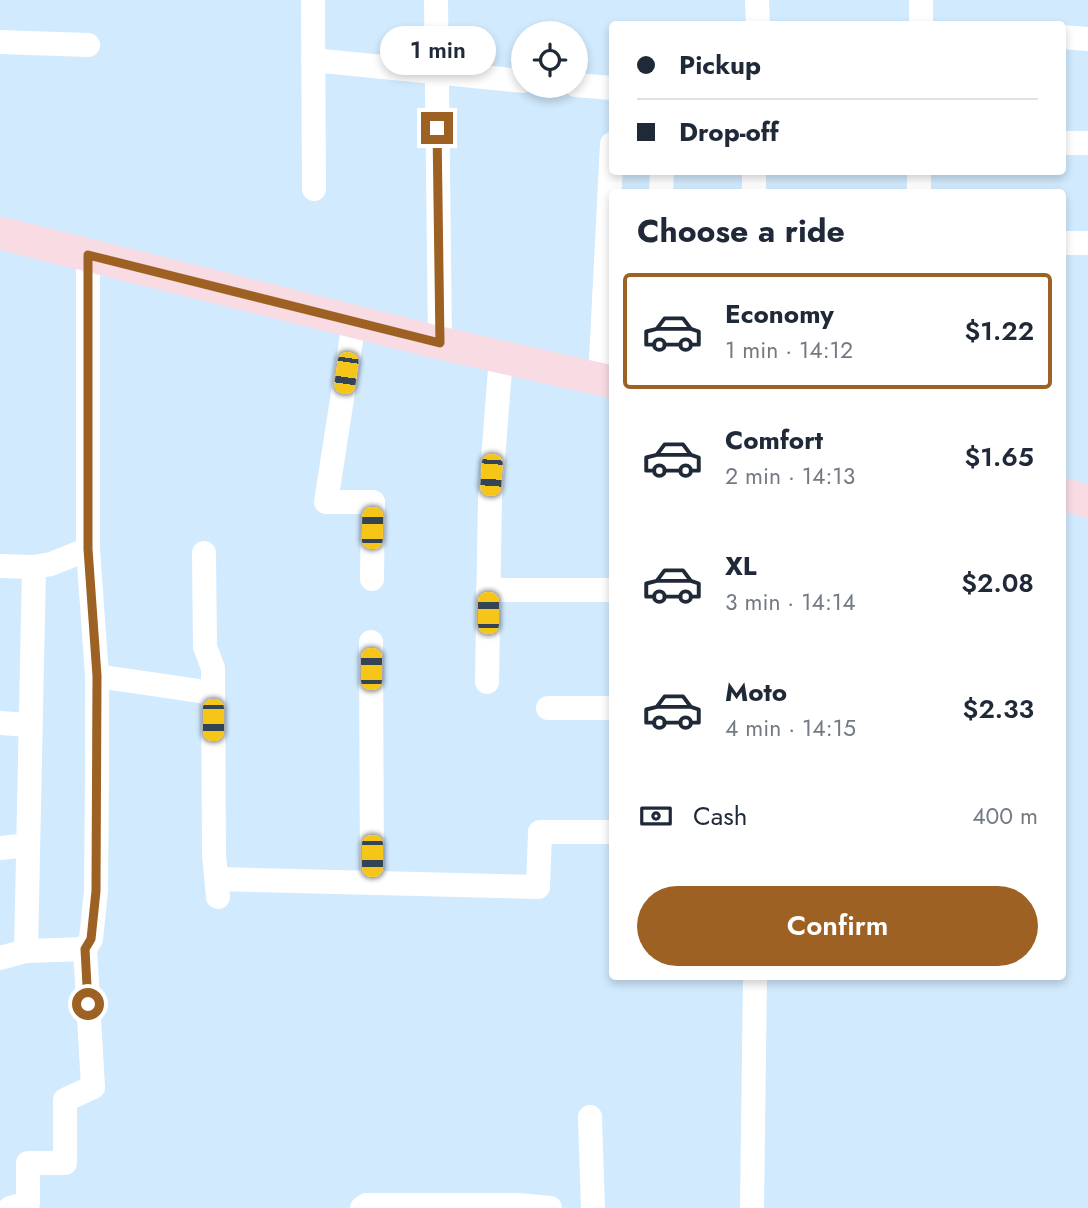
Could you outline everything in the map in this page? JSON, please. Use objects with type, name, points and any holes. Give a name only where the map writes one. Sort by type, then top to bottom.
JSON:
[{"type":"main road","points":[[0,233],[440,343],[606,380]]},
{"type":"main road","points":[[1066,495],[1088,501]]},
{"type":"street","points":[[313,0],[314,189]]},
{"type":"street","points":[[436,0],[440,343]]},
{"type":"street","points":[[757,0],[758,21]]},
{"type":"street","points":[[921,0],[921,21]]},
{"type":"street","points":[[1066,37],[1088,39]]},
{"type":"street","points":[[0,42],[88,45]]},
{"type":"street","points":[[313,60],[511,80]]},
{"type":"street","points":[[588,86],[609,89]]},
{"type":"street","points":[[1066,144],[1088,143]]},
{"type":"street","points":[[1066,243],[1088,243]]},
{"type":"street","points":[[10,1208],[28,1203],[28,1163],[65,1163],[65,1100],[93,1087],[85,949],[91,939],[96,891],[97,676],[88,549],[88,255]]},
{"type":"street","points":[[606,380],[609,262]]},
{"type":"street","points":[[354,321],[326,502],[373,502],[372,579]]},
{"type":"street","points":[[487,682],[490,498],[501,357]]},
{"type":"street","points":[[0,566],[34,567],[51,564],[88,549]]},
{"type":"street","points":[[204,553],[205,647],[213,668],[214,855],[218,888],[372,883],[538,887],[540,832],[609,832]]},
{"type":"street","points":[[26,951],[34,567]]},
{"type":"street","points":[[488,590],[609,590]]},
{"type":"street","points":[[371,642],[372,883]]},
{"type":"street","points":[[97,676],[213,693]]},
{"type":"street","points":[[548,708],[609,708]]},
{"type":"street","points":[[0,723],[29,725]]},
{"type":"street","points":[[0,848],[27,845]]},
{"type":"street","points":[[0,958],[26,951],[85,949]]},
{"type":"street","points":[[752,1208],[755,980]]},
{"type":"street","points":[[590,1117],[593,1208]]},
{"type":"street","points":[[362,1208],[366,1205],[519,1205],[551,1208]]},
{"type":"route","points":[[88,1004],[85,949],[91,939],[96,891],[97,676],[88,549],[88,255],[440,343],[437,128]]}]
